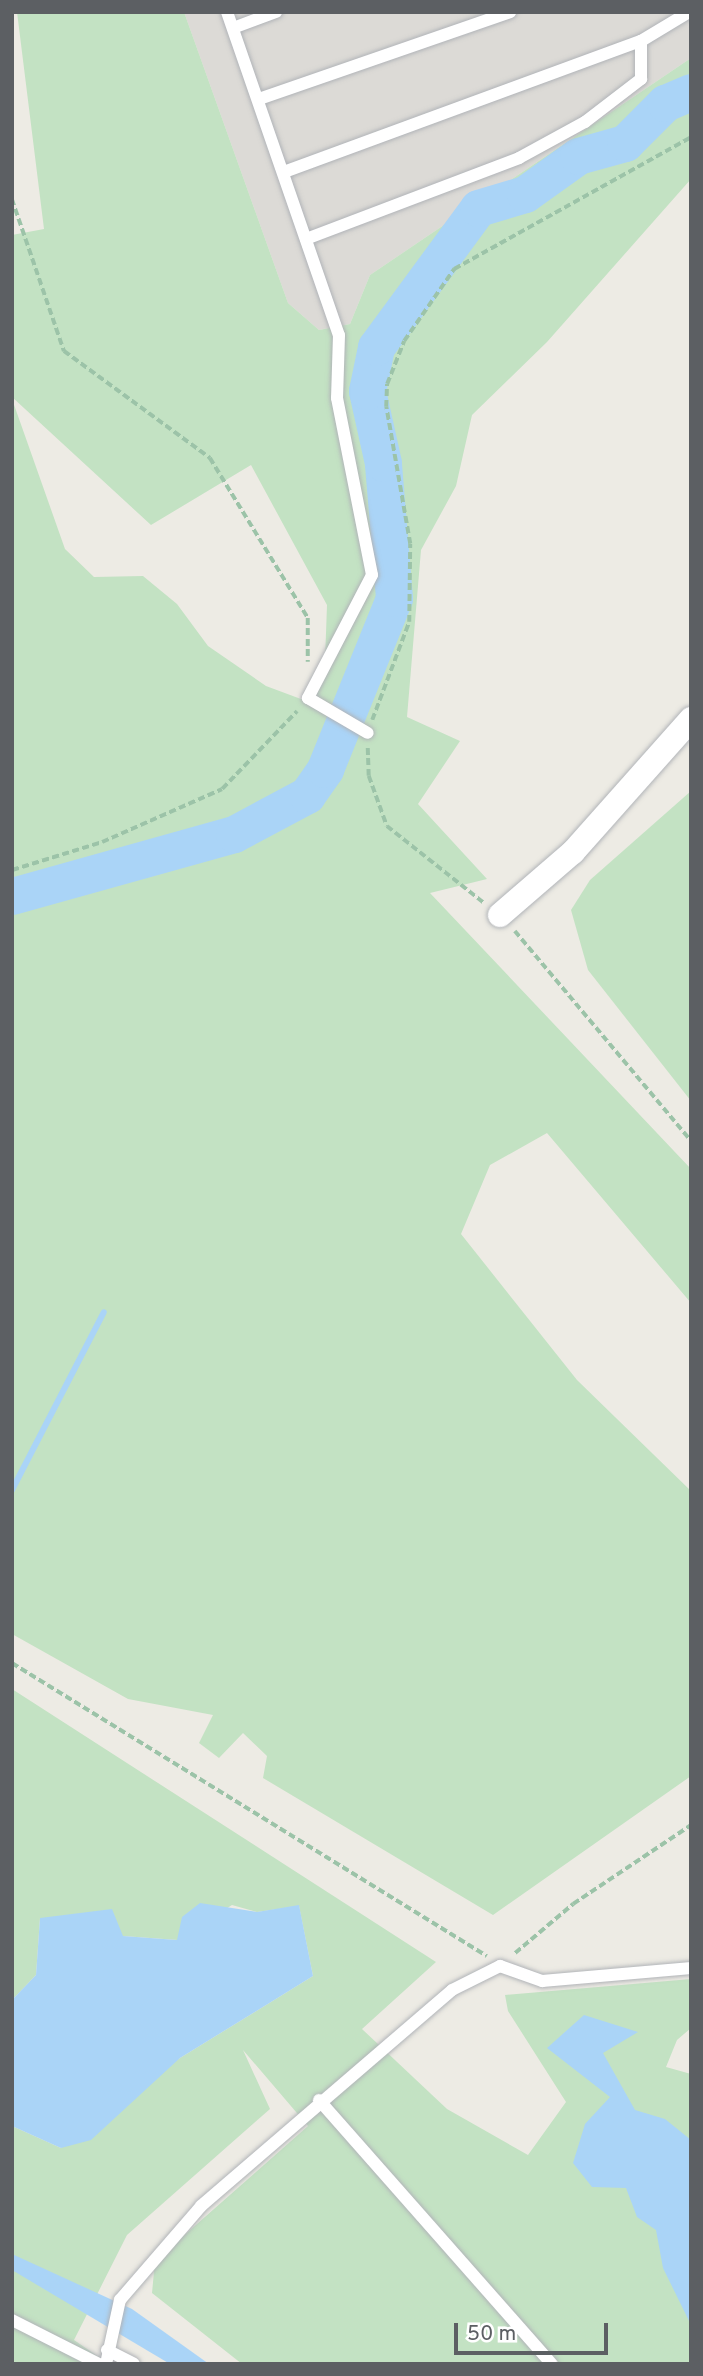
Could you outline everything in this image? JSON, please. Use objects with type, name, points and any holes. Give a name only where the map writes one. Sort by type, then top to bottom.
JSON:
[{"type":"street","points":[[500,915],[573,852],[691,719]]},
{"type":"lane","points":[[227,12],[285,172],[339,335],[337,398],[372,575],[308,698],[368,733]]},
{"type":"lane","points":[[233,28],[276,12]]},
{"type":"lane","points":[[259,99],[510,12]]},
{"type":"lane","points":[[285,172],[641,41],[689,12]]},
{"type":"lane","points":[[306,239],[519,158],[585,122],[641,79],[641,41]]},
{"type":"lane","points":[[134,2364],[106,2357],[116,2309],[133,2279],[201,2206],[319,2100],[452,1990],[500,1966],[542,1981],[691,1968]]},
{"type":"lane","points":[[319,2100],[552,2364]]},
{"type":"lane","points":[[12,2320],[99,2364]]},
{"type":"path","points":[[691,137],[454,269],[404,341],[387,384],[386,407],[411,544],[409,622],[368,733],[369,776],[387,826],[500,915],[691,1141]]},
{"type":"path","points":[[12,198],[64,351],[210,458],[307,618],[308,698],[222,789],[102,842],[12,870]]},
{"type":"path","points":[[12,1663],[500,1966],[573,1904],[691,1825]]},
{"type":"shaded area","points":[[184,12],[691,12],[691,58],[370,275],[350,324],[319,330],[288,303]]},
{"type":"green space","points":[[17,12],[184,12],[288,303],[319,330],[350,324],[370,275],[691,58],[691,179],[547,342],[472,415],[456,486],[421,550],[407,717],[460,741],[418,804],[487,879],[430,893],[691,1169],[691,1303],[547,1133],[490,1165],[461,1234],[577,1380],[691,1491],[691,1776],[493,1915],[263,1778],[267,1756],[243,1733],[219,1758],[199,1743],[213,1715],[128,1699],[12,1634],[12,399],[65,549],[94,577],[143,576],[177,604],[208,646],[266,686],[309,702],[325,661],[327,605],[251,465],[151,525],[12,397],[12,235],[44,229]]},
{"type":"green space","points":[[691,791],[691,1101],[588,970],[571,910],[590,880]]},
{"type":"green space","points":[[12,1689],[436,1962],[362,2029],[447,2109],[528,2155],[566,2102],[508,2011],[505,1995],[691,1979],[691,2028],[677,2040],[666,2067],[691,2074],[691,2364],[242,2364],[152,2293],[155,2261],[308,2126],[243,2050],[270,2109],[127,2235],[74,2340],[109,2364],[12,2364],[12,2126],[61,2148],[180,2058],[313,1976],[299,1906],[257,1912],[232,1905],[178,1940],[123,1936],[40,1918],[36,1975],[12,2000]]},
{"type":"water","points":[[200,1903],[257,1912],[299,1905],[313,1976],[180,2058],[91,2140],[61,2148],[12,2126],[12,2000],[36,1975],[40,1918],[112,1909],[123,1936],[177,1940],[182,1917]]},
{"type":"water","points":[[584,2015],[638,2032],[603,2053],[635,2110],[665,2119],[691,2140],[691,2325],[663,2268],[656,2230],[637,2217],[626,2188],[592,2187],[573,2163],[585,2124],[610,2097],[547,2048]]},
{"type":"water","points":[[12,2254],[132,2309],[209,2364],[170,2364],[12,2270]]},
{"type":"waterway","points":[[12,896],[234,834],[307,795],[325,769],[394,598],[383,463],[367,391],[376,347],[478,208],[525,194],[578,156],[625,143],[665,103],[691,92]]},
{"type":"waterway","points":[[12,1490],[104,1312]]}]
